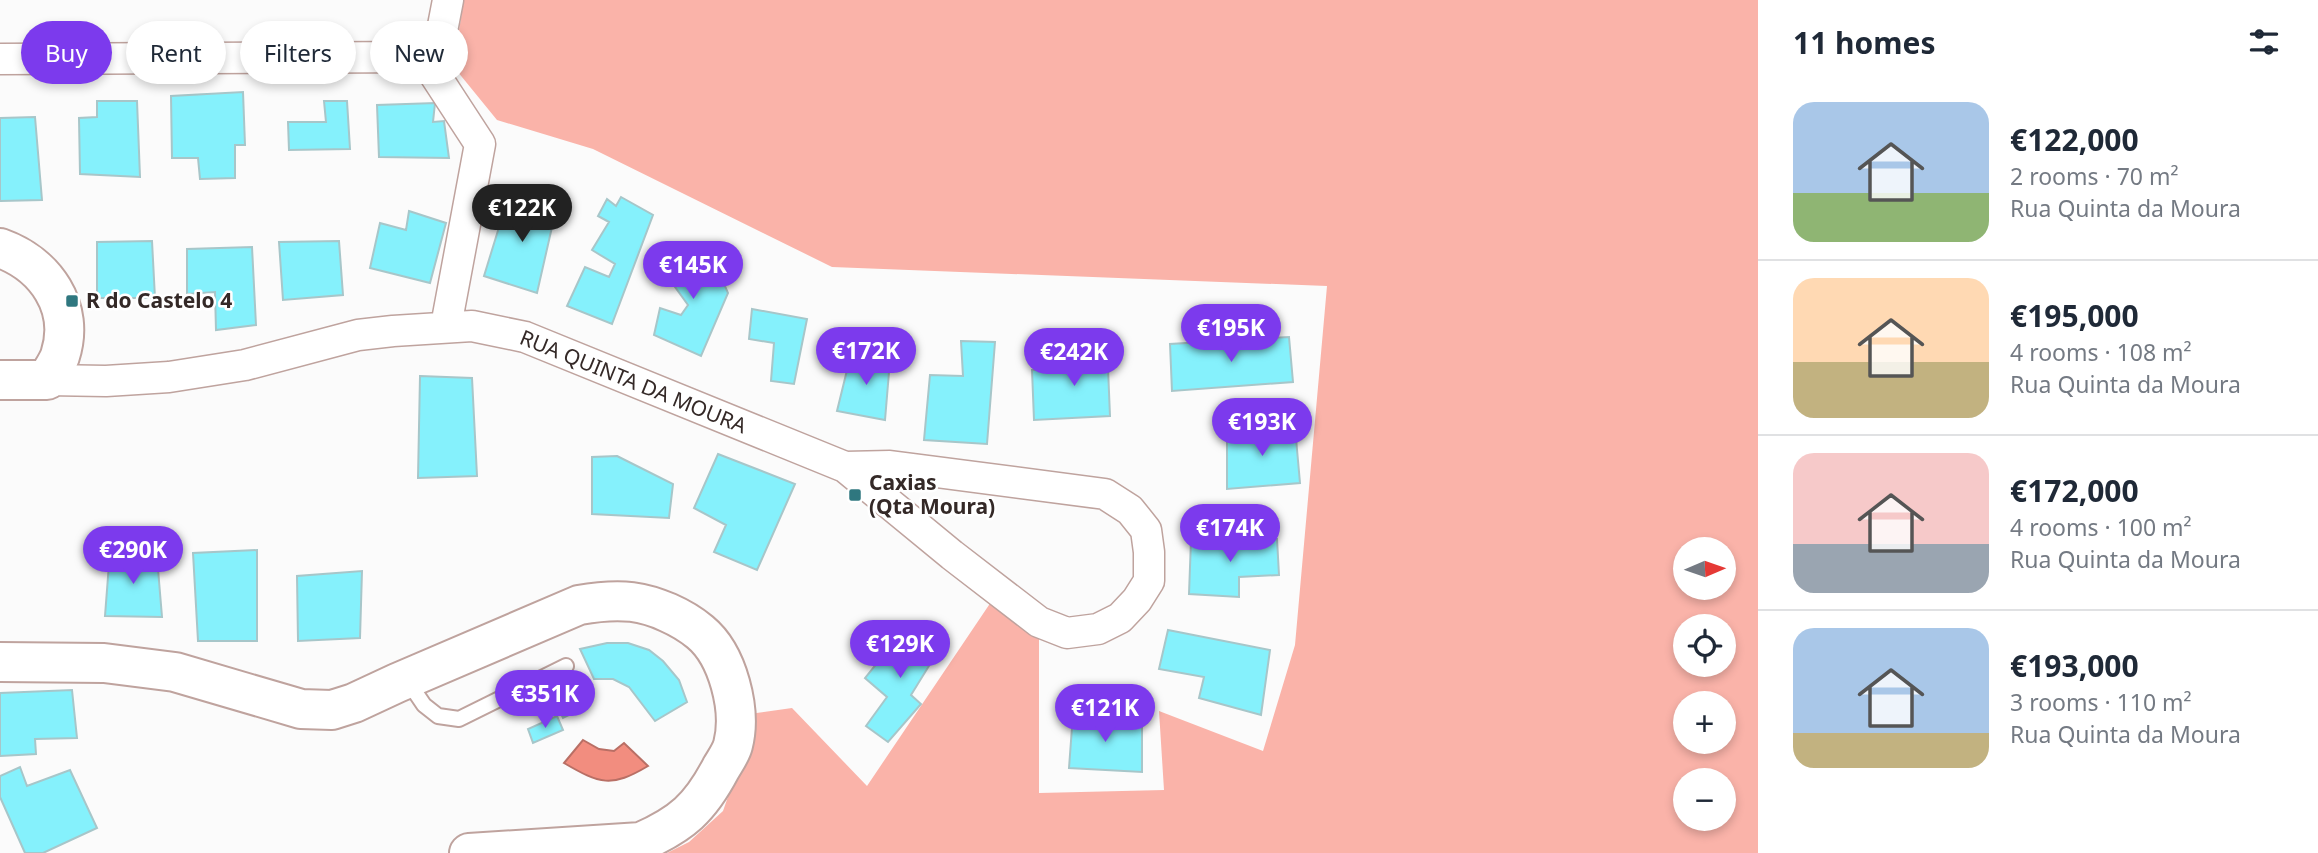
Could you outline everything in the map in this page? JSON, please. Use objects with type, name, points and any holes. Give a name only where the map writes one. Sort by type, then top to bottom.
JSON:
[{"type":"street","points":[[443,21],[447,0]]},
{"type":"street","points":[[0,59],[370,57]]},
{"type":"street","points":[[441,84],[481,145],[446,327]]},
{"type":"street","points":[[0,248],[22,258],[42,274],[55,292],[63,311],[64,336],[60,357],[47,380]]},
{"type":"street","name":"RUA QUINTA DA MOURA","points":[[0,380],[106,381],[169,377],[246,365],[358,335],[472,326],[525,337],[845,467],[951,555],[1039,622],[1067,633],[1098,629],[1120,618],[1137,600],[1149,581],[1146,530],[1130,510],[1105,494],[890,466],[845,467]]},
{"type":"street","points":[[0,662],[104,663],[175,672],[272,702],[316,710],[332,710],[354,704],[407,678],[579,605],[632,602],[667,612],[700,632],[717,653],[732,686],[737,722],[733,747],[702,801],[666,831],[641,842],[469,853]]},
{"type":"lane","points":[[407,678],[424,705],[438,716],[459,719],[566,666]]},
{"type":"shaded area","points":[[464,0],[1758,0],[1758,853],[667,853],[689,842],[723,811],[742,757],[749,714],[792,708],[867,786],[991,602],[1039,639],[1039,793],[1164,790],[1159,711],[1263,751],[1295,645],[1327,286],[832,267],[593,149],[497,120],[468,84],[468,21],[460,21]]},
{"type":"shaded area","points":[[583,740],[599,749],[614,751],[624,743],[648,766],[615,780],[606,781],[587,775],[564,763]]},
{"type":"building","points":[[243,92],[245,145],[235,145],[235,178],[200,179],[198,158],[172,158],[171,96]]},
{"type":"building","points":[[97,101],[137,101],[140,177],[80,174],[79,118],[97,117]]},
{"type":"building","points":[[324,101],[347,101],[350,149],[289,150],[288,122],[326,122]]},
{"type":"building","points":[[435,103],[433,122],[444,121],[449,158],[379,157],[377,105]]},
{"type":"building","points":[[35,117],[42,200],[0,201],[0,118]]},
{"type":"building","points":[[621,197],[653,215],[612,324],[567,306],[585,267],[609,277],[615,264],[592,250],[609,222],[598,216],[607,199],[616,206]]},
{"type":"building","points":[[508,198],[557,205],[537,293],[484,276]]},
{"type":"building","points":[[409,211],[446,223],[430,283],[370,268],[380,223],[406,230]]},
{"type":"building","points":[[152,241],[155,298],[97,298],[97,242]]},
{"type":"building","points":[[339,241],[343,295],[283,300],[279,242]]},
{"type":"building","points":[[681,243],[710,252],[728,293],[701,356],[654,335],[660,308],[681,315],[688,305],[670,280]]},
{"type":"building","points":[[252,247],[256,325],[216,330],[215,292],[187,294],[187,249]]},
{"type":"building","points":[[752,309],[807,319],[794,384],[771,381],[774,343],[749,339]]},
{"type":"building","points":[[1289,337],[1293,382],[1172,391],[1170,344]]},
{"type":"building","points":[[961,341],[995,342],[987,444],[924,440],[930,375],[963,376]]},
{"type":"building","points":[[1107,344],[1110,416],[1034,420],[1032,370],[1082,368],[1082,346]]},
{"type":"building","points":[[851,354],[890,360],[885,420],[837,411]]},
{"type":"building","points":[[420,376],[472,378],[477,476],[418,478]]},
{"type":"building","points":[[1295,427],[1300,483],[1227,489],[1227,432]]},
{"type":"building","points":[[718,454],[795,484],[757,570],[714,552],[726,525],[694,508]]},
{"type":"building","points":[[617,456],[673,484],[669,518],[592,514],[592,457]]},
{"type":"building","points":[[1277,539],[1279,575],[1239,577],[1239,597],[1189,594],[1191,540]]},
{"type":"building","points":[[257,550],[257,641],[198,641],[193,553]]},
{"type":"building","points":[[110,551],[157,557],[162,617],[105,616]]},
{"type":"building","points":[[362,571],[360,638],[298,641],[297,576]]},
{"type":"building","points":[[910,622],[940,648],[911,695],[921,704],[888,742],[866,726],[887,697],[865,678]]},
{"type":"building","points":[[1168,630],[1270,650],[1261,715],[1199,698],[1204,677],[1159,669]]},
{"type":"building","points":[[607,643],[628,643],[649,650],[663,661],[679,680],[687,702],[655,721],[629,687],[613,679],[594,679],[580,649]]},
{"type":"building","points":[[578,680],[589,705],[563,718],[552,694]]},
{"type":"building","points":[[72,690],[77,738],[35,739],[36,754],[0,756],[0,693]]},
{"type":"building","points":[[1073,714],[1114,715],[1113,724],[1142,724],[1142,772],[1069,768]]},
{"type":"building","points":[[557,716],[563,730],[533,743],[528,729]]},
{"type":"building","points":[[20,767],[27,786],[70,770],[97,828],[43,853],[25,853],[0,797],[0,776]]},
{"type":"place","name":"R do Castelo 4","points":[[72,301]]},
{"type":"place","name":"Caxias (Qta Moura)","points":[[855,495]]}]
